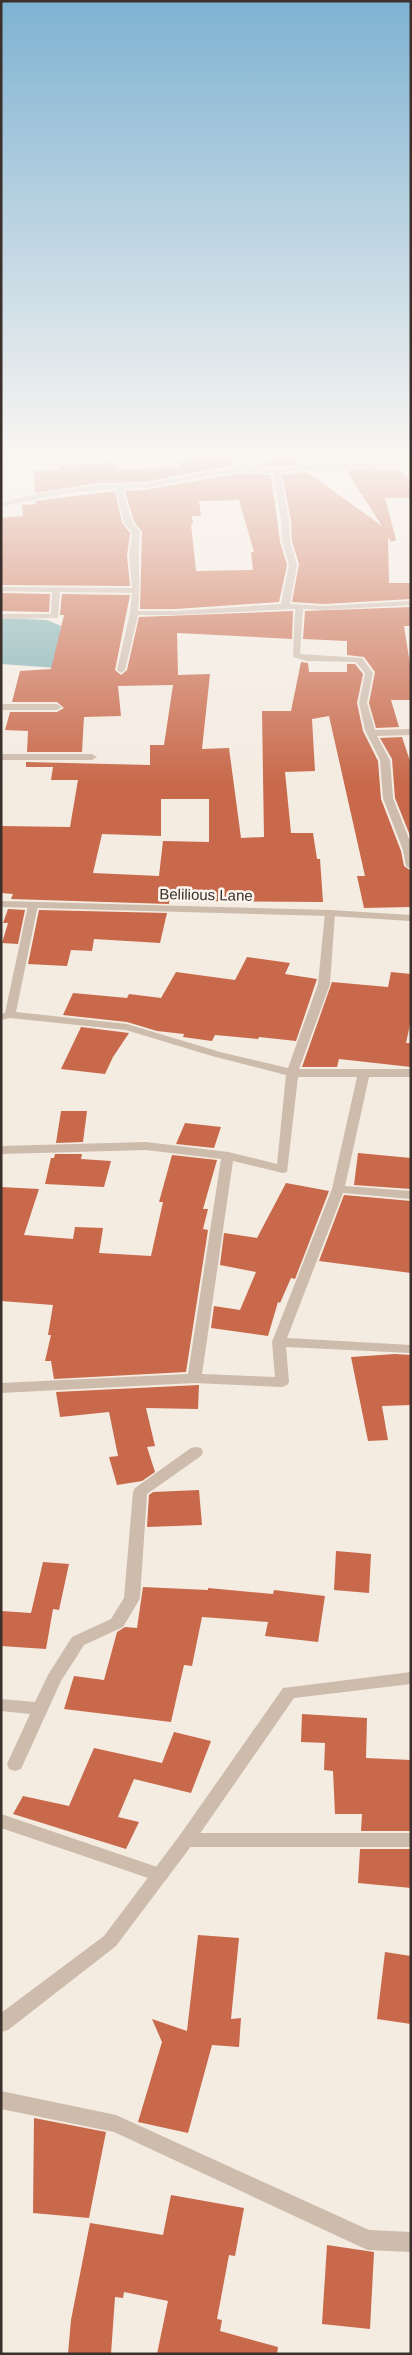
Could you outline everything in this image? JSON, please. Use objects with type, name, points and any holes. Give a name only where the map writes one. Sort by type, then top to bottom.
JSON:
[{"type":"street","points":[[121,670],[134,613],[136,591],[134,565]]},
{"type":"street","points":[[285,606],[293,565]]},
{"type":"street","points":[[1,590],[136,591]]},
{"type":"street","points":[[1,617],[55,616],[56,590]]},
{"type":"street","points":[[134,613],[176,614],[285,606],[324,608],[411,604]]},
{"type":"street","points":[[299,606],[300,630],[296,655],[307,658],[356,659],[364,664],[368,673],[363,703],[372,733],[385,760],[388,798],[408,850],[411,866]]},
{"type":"street","points":[[1,707],[57,707]]},
{"type":"street","points":[[372,733],[411,732]]},
{"type":"street","points":[[1,757],[92,757]]},
{"type":"street","name":"Belilious Lane","points":[[1,904],[330,913],[411,918]]},
{"type":"street","points":[[33,905],[6,1016],[127,1027],[216,1054],[292,1073],[328,1075],[364,1072],[411,1073]]},
{"type":"street","points":[[1,1150],[146,1146],[228,1156],[283,1169],[292,1073],[324,984],[330,913]]},
{"type":"street","points":[[1,1388],[194,1378],[282,1382],[279,1342],[338,1188],[346,1160],[364,1072]]},
{"type":"street","points":[[194,1378],[228,1156]]},
{"type":"street","points":[[338,1188],[411,1195]]},
{"type":"street","points":[[279,1342],[411,1349]]},
{"type":"street","points":[[15,1764],[54,1679],[78,1641],[117,1623],[132,1598],[140,1492],[196,1452]]},
{"type":"street","points":[[1,2024],[110,1941],[186,1840],[289,1692],[411,1678]]},
{"type":"street","points":[[1,1706],[40,1709]]},
{"type":"street","points":[[1,1821],[160,1875]]},
{"type":"street","points":[[186,1840],[411,1840]]},
{"type":"street","points":[[1,2100],[116,2124],[368,2240],[411,2242]]},
{"type":"water","points":[[1,618],[47,620],[61,626],[57,668],[1,664]]},
{"type":"building","points":[[1,565],[128,565],[130,586],[1,585]]},
{"type":"building","points":[[141,565],[195,565],[196,571],[253,570],[252,565],[287,565],[279,602],[176,609],[140,609]]},
{"type":"building","points":[[299,565],[389,565],[389,583],[411,583],[411,599],[324,604],[292,602]]},
{"type":"building","points":[[1,593],[50,594],[49,612],[1,611]]},
{"type":"building","points":[[62,594],[130,595],[115,670],[121,675],[127,670],[139,617],[293,611],[292,639],[177,633],[178,675],[210,674],[202,749],[229,748],[241,838],[264,837],[262,711],[291,711],[301,662],[308,663],[309,672],[347,672],[347,664],[355,664],[363,674],[357,703],[363,731],[378,761],[381,799],[401,851],[404,866],[411,871],[411,907],[364,908],[357,876],[365,876],[329,716],[312,719],[315,771],[285,772],[291,833],[313,833],[317,859],[320,859],[323,902],[169,901],[169,904],[11,899],[13,894],[1,893],[1,826],[70,827],[78,780],[51,780],[53,767],[26,767],[26,762],[150,765],[150,745],[164,745],[173,685],[118,686],[121,716],[84,717],[82,752],[27,752],[28,731],[5,730],[10,712],[57,712],[64,708],[57,702],[12,702],[20,671],[51,669],[64,615],[60,615]],"holes":[[[161,799],[209,799],[209,842],[163,841],[159,876],[93,873],[102,834],[161,836]]]},
{"type":"building","points":[[411,607],[411,626],[404,626],[411,671],[411,700],[391,700],[399,727],[376,728],[369,703],[375,672],[364,657],[347,655],[347,641],[303,639],[305,611]]},
{"type":"building","points":[[402,737],[411,764],[411,838],[395,798],[392,759],[380,738]]},
{"type":"building","points":[[8,909],[25,910],[18,944],[2,943],[8,923],[3,923]]},
{"type":"building","points":[[39,910],[167,913],[160,943],[94,939],[92,951],[71,950],[67,966],[28,964]]},
{"type":"building","points":[[247,957],[290,963],[285,974],[317,979],[296,1041],[215,1035],[212,1041],[183,1037],[184,1034],[157,1031],[127,1022],[63,1015],[73,993],[127,998],[129,994],[161,998],[176,972],[235,980]]},
{"type":"building","points":[[391,972],[411,974],[411,1020],[406,1043],[411,1043],[411,1067],[339,1059],[337,1067],[302,1067],[332,982],[388,987]]},
{"type":"building","points":[[81,1027],[129,1033],[113,1057],[105,1074],[61,1069]]},
{"type":"building","points":[[61,1111],[87,1111],[83,1142],[56,1143]]},
{"type":"building","points":[[185,1123],[221,1127],[214,1148],[176,1144]]},
{"type":"building","points":[[358,1153],[411,1158],[411,1189],[354,1185]]},
{"type":"building","points":[[55,1154],[82,1154],[81,1159],[111,1161],[104,1187],[45,1184],[51,1158],[54,1158]]},
{"type":"building","points":[[172,1155],[217,1160],[203,1209],[208,1209],[203,1229],[208,1230],[186,1372],[54,1379],[51,1361],[45,1361],[51,1335],[48,1335],[53,1305],[1,1301],[1,1187],[39,1189],[24,1235],[73,1239],[75,1227],[103,1228],[99,1253],[151,1256],[163,1202],[159,1202]]},
{"type":"building","points":[[286,1183],[329,1191],[295,1279],[291,1278],[280,1303],[278,1302],[268,1336],[211,1328],[214,1306],[240,1310],[256,1272],[220,1265],[224,1233],[257,1238]]},
{"type":"building","points":[[344,1195],[411,1201],[411,1273],[319,1261]]},
{"type":"building","points":[[395,1354],[411,1355],[411,1405],[382,1406],[388,1440],[368,1441],[351,1357]]},
{"type":"building","points":[[199,1385],[198,1409],[146,1408],[155,1446],[147,1447],[155,1472],[142,1481],[117,1485],[109,1457],[118,1456],[109,1412],[60,1417],[56,1392]]},
{"type":"building","points":[[199,1490],[202,1525],[147,1527],[149,1495],[153,1492]]},
{"type":"building","points":[[336,1551],[371,1554],[369,1593],[334,1590]]},
{"type":"building","points":[[43,1562],[69,1564],[59,1610],[53,1609],[46,1649],[1,1646],[1,1611],[31,1613]]},
{"type":"building","points":[[143,1587],[208,1590],[208,1588],[273,1594],[274,1590],[325,1596],[318,1642],[265,1636],[268,1622],[202,1617],[192,1666],[184,1665],[171,1722],[64,1709],[74,1676],[104,1680],[117,1632],[125,1627],[137,1628]]},
{"type":"building","points":[[302,1714],[367,1718],[366,1758],[411,1760],[411,1831],[361,1831],[362,1814],[335,1814],[333,1771],[324,1770],[325,1743],[301,1742]]},
{"type":"building","points":[[174,1732],[211,1741],[191,1793],[134,1779],[118,1817],[139,1822],[126,1849],[13,1814],[23,1796],[69,1806],[94,1748],[162,1763]]},
{"type":"building","points":[[360,1849],[411,1849],[411,1888],[358,1883]]},
{"type":"building","points":[[198,1935],[239,1938],[231,2019],[241,2018],[239,2047],[212,2045],[188,2133],[138,2122],[162,2042],[152,2019],[187,2031]]},
{"type":"building","points":[[385,1952],[411,1956],[411,2024],[377,2019]]},
{"type":"building","points":[[34,2118],[106,2132],[89,2218],[33,2213]]},
{"type":"building","points":[[171,2195],[244,2208],[235,2256],[229,2255],[217,2319],[222,2320],[220,2331],[278,2347],[277,2354],[157,2354],[168,2301],[124,2292],[123,2298],[115,2297],[111,2354],[68,2354],[71,2320],[90,2223],[163,2235]]},
{"type":"building","points":[[327,2245],[374,2252],[370,2329],[322,2324]]}]
